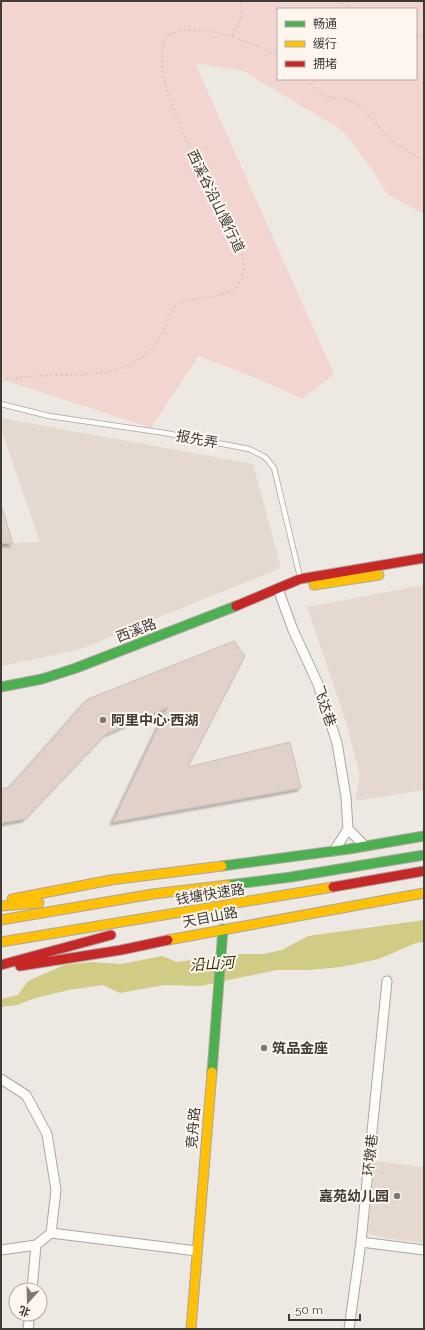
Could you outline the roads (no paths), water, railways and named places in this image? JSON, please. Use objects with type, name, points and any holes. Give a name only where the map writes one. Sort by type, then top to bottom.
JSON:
[{"type":"main road","name":"西溪路","points":[[1,687],[42,679],[76,668],[300,579],[424,558]]},
{"type":"main road","name":"西溪路","points":[[278,589],[337,583],[424,567]]},
{"type":"main road","points":[[1,901],[112,880],[334,851],[424,836]]},
{"type":"main road","name":"钱塘快速路","points":[[1,920],[153,894],[291,877],[424,855]]},
{"type":"main road","name":"钱塘快速路","points":[[1,942],[232,905],[424,871]]},
{"type":"main road","name":"天目山路","points":[[1,970],[121,950],[223,929],[424,893]]},
{"type":"main road","points":[[1,906],[153,894]]},
{"type":"main road","points":[[1,965],[232,905]]},
{"type":"main road","name":"竞舟路","points":[[191,1329],[223,929]]},
{"type":"street","name":"飞达巷","points":[[278,589],[293,630],[318,684],[337,743],[346,797],[348,829]]},
{"type":"street","points":[[334,851],[348,829],[365,846]]},
{"type":"street","name":"环墩巷","points":[[350,1329],[361,1242],[387,981]]},
{"type":"street","points":[[1,1079],[26,1095],[47,1134],[56,1190],[51,1232],[36,1245],[1,1250]]},
{"type":"street","points":[[51,1232],[197,1251]]},
{"type":"street","points":[[361,1242],[424,1250]]},
{"type":"street","points":[[33,1282],[36,1245]]},
{"type":"lane","name":"报先弄","points":[[1,404],[49,416],[165,432],[249,449],[265,457],[274,468],[300,579]]},
{"type":"water","name":"沿山河","points":[[424,920],[424,942],[416,943],[379,959],[341,967],[309,970],[277,970],[200,986],[164,985],[120,993],[103,985],[69,990],[35,998],[17,1005],[1,1007],[1,999],[18,995],[28,981],[64,965],[91,962],[121,964],[162,956],[177,962],[238,954],[263,954],[282,950],[308,936]]},
{"type":"place","name":"阿里中心·西湖","points":[[103,720]]},
{"type":"place","name":"筑品金座","points":[[264,1048]]},
{"type":"place","name":"嘉苑幼儿园","points":[[397,1196]]}]
